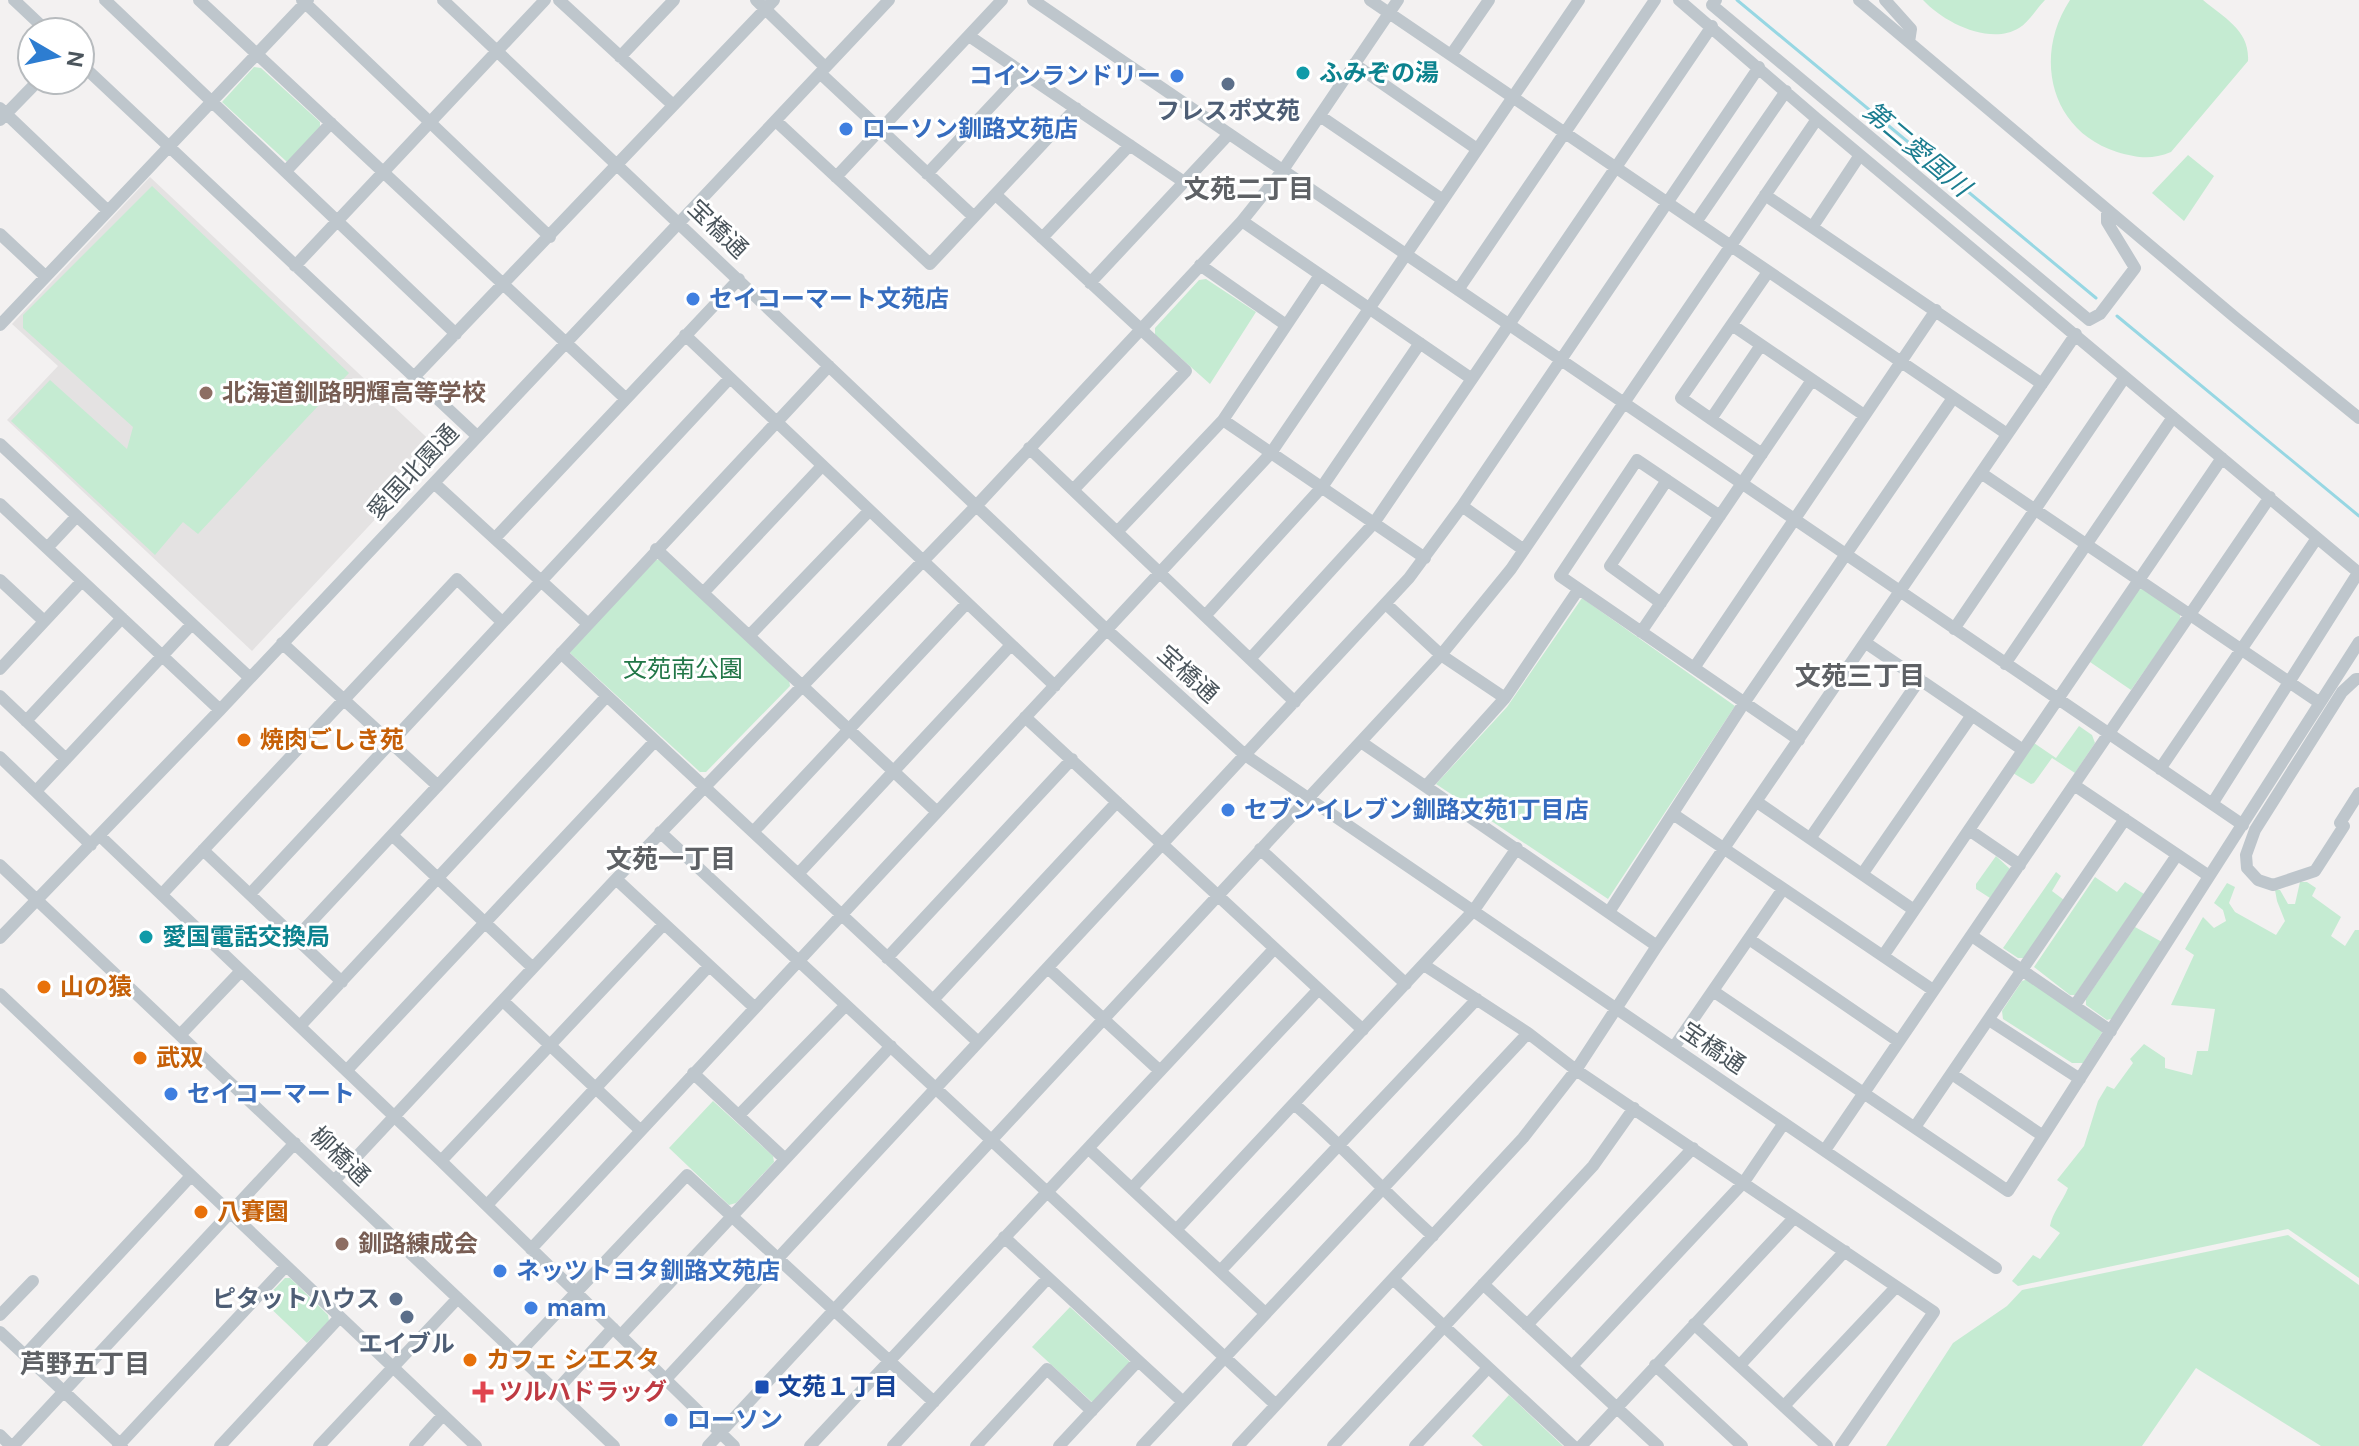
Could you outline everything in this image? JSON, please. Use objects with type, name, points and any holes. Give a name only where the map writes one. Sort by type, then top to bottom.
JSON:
[{"type":"street","points":[[105,0],[456,334]]},
{"type":"street","points":[[199,0],[625,398]]},
{"type":"street","name":"宝橋通","points":[[443,0],[1107,630],[1245,755],[1996,1268]]},
{"type":"street","points":[[295,266],[545,0]]},
{"type":"street","points":[[559,0],[673,105]]},
{"type":"street","name":"愛国北園通","points":[[0,938],[220,710],[889,0]]},
{"type":"street","points":[[836,177],[1002,0]]},
{"type":"street","points":[[1033,0],[2243,825]]},
{"type":"street","points":[[1370,0],[2007,434]]},
{"type":"street","points":[[334,1181],[660,832],[977,505],[1242,221],[1283,170],[1398,0]]},
{"type":"street","points":[[1451,55],[1489,0]]},
{"type":"street","points":[[531,1249],[1271,453],[1579,0]]},
{"type":"street","points":[[1458,290],[1655,0]]},
{"type":"street","points":[[1679,0],[2359,573],[2212,804]]},
{"type":"street","points":[[1716,0],[1712,5],[2089,320],[2100,314],[2135,268],[2107,222],[2107,210]]},
{"type":"street","points":[[1859,0],[2359,418]]},
{"type":"street","points":[[1885,0],[1911,29],[1909,42]]},
{"type":"street","points":[[0,325],[305,1],[550,237]]},
{"type":"street","points":[[620,57],[671,1]]},
{"type":"street","points":[[414,377],[550,237],[766,3],[880,130],[974,217]]},
{"type":"street","points":[[1250,659],[1374,523],[1712,26]]},
{"type":"street","points":[[969,36],[1184,182]]},
{"type":"street","points":[[1354,64],[1477,149]]},
{"type":"street","points":[[666,1379],[1386,604],[1425,558],[1759,67]]},
{"type":"street","points":[[927,174],[1023,72]]},
{"type":"street","points":[[96,78],[477,436]]},
{"type":"street","points":[[1696,222],[1786,91]]},
{"type":"street","points":[[22,96],[2,114],[107,210]]},
{"type":"street","points":[[776,121],[930,264],[1076,108]]},
{"type":"street","points":[[1320,116],[1443,200]]},
{"type":"street","points":[[708,1446],[1441,655],[1524,550],[1817,119]]},
{"type":"street","points":[[286,171],[331,123]]},
{"type":"street","points":[[1090,283],[1229,134]]},
{"type":"street","points":[[1042,238],[1130,145]]},
{"type":"street","points":[[1813,226],[1860,155]]},
{"type":"street","points":[[996,195],[1186,371],[1073,490]]},
{"type":"street","points":[[1765,195],[2042,384]]},
{"type":"street","points":[[1242,221],[1472,379]]},
{"type":"street","points":[[0,234],[45,276]]},
{"type":"street","points":[[1200,265],[1286,325]]},
{"type":"street","points":[[1762,454],[1681,398],[1768,272]]},
{"type":"street","points":[[1117,532],[1223,420],[1320,275]]},
{"type":"street","points":[[496,537],[739,279]]},
{"type":"street","points":[[1694,668],[1936,310]]},
{"type":"street","points":[[1732,325],[1864,415]]},
{"type":"street","points":[[1238,1446],[1523,1138],[1576,1070],[1657,946],[2076,334]]},
{"type":"street","points":[[685,335],[1055,686]]},
{"type":"street","points":[[1205,616],[1322,487],[1420,343]]},
{"type":"street","points":[[1711,419],[1761,345]]},
{"type":"street","points":[[296,938],[829,366]]},
{"type":"street","points":[[1954,629],[2125,377]]},
{"type":"street","points":[[250,894],[730,378]]},
{"type":"street","points":[[1641,632],[1812,380]]},
{"type":"street","points":[[1609,912],[1744,703],[1953,398]]},
{"type":"street","points":[[2005,664],[2173,417]]},
{"type":"street","points":[[1223,420],[1425,558]]},
{"type":"street","points":[[0,444],[250,678]]},
{"type":"street","points":[[1029,448],[1295,702]]},
{"type":"street","points":[[1883,956],[2222,458]]},
{"type":"street","points":[[1720,516],[1637,460],[1560,576],[1799,740]]},
{"type":"street","points":[[703,593],[822,466]]},
{"type":"street","points":[[1981,473],[2320,703]]},
{"type":"street","points":[[1661,603],[1610,566],[1667,480]]},
{"type":"street","points":[[434,483],[588,624]]},
{"type":"street","points":[[1825,1150],[2270,497]]},
{"type":"street","points":[[0,504],[220,710]]},
{"type":"street","points":[[1462,506],[1524,550]]},
{"type":"street","points":[[749,636],[869,511]]},
{"type":"street","points":[[47,548],[77,516]]},
{"type":"street","points":[[2160,769],[2317,538]]},
{"type":"street","points":[[656,549],[937,812]]},
{"type":"street","points":[[162,894],[457,579],[502,622]]},
{"type":"street","points":[[0,669],[82,581]]},
{"type":"street","points":[[1,583],[44,621]]},
{"type":"street","points":[[1426,786],[1505,698],[1578,590]]},
{"type":"street","points":[[753,832],[967,603]]},
{"type":"street","points":[[1386,604],[1441,655],[1505,698]]},
{"type":"street","points":[[26,721],[122,618]]},
{"type":"street","points":[[36,791],[192,624]]},
{"type":"street","points":[[1713,991],[2008,1191],[2359,642]]},
{"type":"street","points":[[282,643],[438,786]]},
{"type":"street","points":[[1866,643],[2023,750]]},
{"type":"street","points":[[798,874],[1011,645]]},
{"type":"street","points":[[561,653],[978,1042]]},
{"type":"street","points":[[1811,837],[1920,679]]},
{"type":"street","points":[[2359,679],[2342,692],[2255,830],[2246,855],[2247,868],[2258,880],[2273,885],[2315,871],[2344,826],[2340,823],[2359,793]]},
{"type":"street","points":[[0,696],[66,759]]},
{"type":"street","points":[[300,1026],[607,696]]},
{"type":"street","points":[[1863,873],[1972,715]]},
{"type":"street","points":[[1025,717],[1363,1030]]},
{"type":"street","points":[[347,1070],[655,741]]},
{"type":"street","points":[[1361,742],[1657,946]]},
{"type":"street","points":[[0,757],[36,791],[162,894],[734,1446]]},
{"type":"street","points":[[887,958],[1072,759]]},
{"type":"street","points":[[2074,785],[2209,876]]},
{"type":"street","points":[[933,1000],[1117,802]]},
{"type":"street","points":[[1757,802],[1914,910]]},
{"type":"street","points":[[1673,814],[1933,990]]},
{"type":"street","points":[[1915,1127],[2125,819]]},
{"type":"street","points":[[1969,830],[2020,865]]},
{"type":"street","points":[[660,832],[1276,1405]]},
{"type":"street","points":[[392,835],[533,968]]},
{"type":"street","points":[[1177,1229],[1474,910],[1517,848]]},
{"type":"street","points":[[1260,849],[1406,984]]},
{"type":"street","points":[[203,850],[342,982]]},
{"type":"street","points":[[2075,1005],[2177,855]]},
{"type":"street","name":"柳橋通","points":[[0,865],[614,1446]]},
{"type":"street","points":[[616,879],[755,1008]]},
{"type":"street","points":[[1674,1047],[1783,889]]},
{"type":"street","points":[[441,1161],[664,924]]},
{"type":"street","points":[[1972,936],[2111,1031]]},
{"type":"street","points":[[1749,939],[1898,1041]]},
{"type":"street","points":[[810,1446],[1274,949]]},
{"type":"street","points":[[1424,965],[1934,1312],[1841,1446]]},
{"type":"street","points":[[487,1205],[709,966]]},
{"type":"street","points":[[1048,968],[1160,1071]]},
{"type":"street","points":[[180,1035],[241,971]]},
{"type":"street","points":[[1132,1188],[1318,990]]},
{"type":"street","points":[[0,994],[476,1446]]},
{"type":"street","points":[[1221,1270],[1477,999]]},
{"type":"street","points":[[503,1001],[640,1130]]},
{"type":"street","points":[[739,1115],[846,1005]]},
{"type":"street","points":[[1989,1020],[2080,1079]]},
{"type":"street","points":[[1142,1446],[1528,1033]]},
{"type":"street","points":[[556,1391],[733,1215],[891,1046]]},
{"type":"street","points":[[693,1073],[785,1159]]},
{"type":"street","points":[[1952,1074],[2043,1136]]},
{"type":"street","points":[[1294,1104],[1340,1144],[1381,1189],[1433,1236]]},
{"type":"street","points":[[1333,1446],[1593,1166],[1634,1108]]},
{"type":"street","points":[[1572,1366],[1744,1182],[1784,1123]]},
{"type":"street","points":[[0,1435],[12,1446],[295,1143]]},
{"type":"street","points":[[1088,1148],[1265,1313]]},
{"type":"street","points":[[1527,1325],[1693,1148]]},
{"type":"street","points":[[518,1354],[687,1175],[934,1402]]},
{"type":"street","points":[[25,1355],[191,1176]]},
{"type":"street","points":[[1581,1446],[1794,1218]]},
{"type":"street","points":[[1004,1237],[1183,1402]]},
{"type":"street","points":[[1740,1365],[1845,1251]]},
{"type":"street","points":[[0,1332],[120,1445],[286,1266]]},
{"type":"street","points":[[893,1446],[1048,1278]]},
{"type":"street","points":[[1393,1279],[1573,1446]]},
{"type":"street","points":[[0,1315],[33,1281]]},
{"type":"street","points":[[1483,1284],[1658,1446]]},
{"type":"street","points":[[1784,1406],[1896,1287]]},
{"type":"street","points":[[319,1446],[458,1298]]},
{"type":"street","points":[[220,1446],[339,1318]]},
{"type":"street","points":[[1694,1324],[1827,1446]]},
{"type":"street","points":[[1059,1446],[1138,1361]]},
{"type":"street","points":[[1655,1365],[1742,1446]]},
{"type":"street","points":[[1415,1446],[1488,1368]]},
{"type":"street","points":[[976,1446],[1047,1369],[1092,1411]]},
{"type":"street","points":[[415,1446],[443,1415]]},
{"type":"shaded area","name":"北海道釧路明輝高等学校","points":[[150,177],[440,450],[252,651],[7,420],[58,366],[12,324]]},
{"type":"green space","points":[[1923,0],[2045,0],[2019,28],[1995,34],[1981,33],[1955,23]]},
{"type":"green space","points":[[2070,0],[2203,0],[2240,33],[2248,50],[2248,61],[2171,152],[2144,157],[2117,152],[2094,142],[2076,127],[2054,89],[2052,44]]},
{"type":"green space","points":[[254,67],[261,68],[320,122],[320,128],[287,162],[222,102]]},
{"type":"green space","points":[[2188,155],[2214,176],[2184,221],[2152,193]]},
{"type":"green space","name":"北海道釧路明輝高等学校","points":[[152,186],[349,373],[198,534],[183,522],[155,555],[11,421],[50,380],[127,449],[133,427],[23,328],[23,315]]},
{"type":"green space","points":[[1206,279],[1256,312],[1210,384],[1155,335],[1155,328],[1199,280]]},
{"type":"green space","name":"文苑南公園","points":[[661,559],[789,680],[790,686],[706,772],[700,772],[569,652],[656,560]]},
{"type":"green space","points":[[2145,588],[2180,614],[2180,620],[2131,690],[2090,662],[2138,590]]},
{"type":"green space","points":[[1582,598],[1735,706],[1608,899],[1436,784],[1507,707]]},
{"type":"green space","points":[[2079,726],[2092,735],[2095,743],[2075,773],[2052,758],[2034,783],[2013,773],[2034,743],[2056,758]]},
{"type":"green space","points":[[1996,856],[2010,869],[1990,898],[1976,889],[1976,884]]},
{"type":"green space","points":[[2056,872],[2061,876],[2052,891],[2064,900],[2024,958],[2018,958],[2003,948]]},
{"type":"green space","points":[[2095,877],[2117,892],[2125,882],[2144,894],[2075,995],[2070,995],[2034,967]]},
{"type":"green space","points":[[2300,882],[2307,882],[2316,888],[2312,896],[2341,917],[2331,936],[2345,946],[2355,930],[2359,930],[2359,1278],[2288,1229],[2018,1286],[2012,1281],[2033,1255],[2040,1259],[2060,1233],[2050,1226],[2068,1188],[2057,1180],[2084,1146],[2098,1101],[2107,1086],[2114,1089],[2133,1063],[2130,1059],[2144,1044],[2165,1058],[2165,1068],[2192,1075],[2197,1051],[2208,1051],[2215,1009],[2171,1005],[2194,955],[2185,949],[2203,917],[2214,928],[2226,921],[2223,910],[2214,903],[2227,883],[2235,887],[2229,903],[2235,912],[2276,935],[2285,921],[2275,890],[2280,890],[2288,904],[2295,904]]},
{"type":"green space","points":[[2135,927],[2162,942],[2114,1018],[2107,1020],[2086,1005],[2086,999]]},
{"type":"green space","points":[[2028,979],[2103,1031],[2083,1063],[2072,1063],[2003,1019],[2002,1011],[2022,981]]},
{"type":"green space","points":[[713,1101],[773,1156],[774,1162],[736,1203],[729,1205],[669,1148]]},
{"type":"green space","points":[[2288,1235],[2359,1285],[2359,1446],[2321,1446],[2196,1368],[2142,1446],[1886,1446],[1953,1343],[2007,1306],[2022,1290]]},
{"type":"green space","points":[[285,1278],[290,1278],[328,1315],[329,1321],[307,1343],[263,1301]]},
{"type":"green space","points":[[1070,1307],[1130,1362],[1093,1403],[1032,1347]]},
{"type":"green space","points":[[1509,1395],[1563,1446],[1483,1446],[1472,1436]]},
{"type":"waterway","name":"第二愛国川","points":[[1737,0],[2096,298]]},
{"type":"waterway","name":"第二愛国川","points":[[2117,316],[2359,516]]},
{"type":"place","name":"ふみぞの湯","points":[[1303,73]]},
{"type":"place","name":"コインランドリー","points":[[1177,76]]},
{"type":"place","name":"フレスポ文苑","points":[[1228,84]]},
{"type":"place","name":"ローソン釧路文苑店","points":[[846,129]]},
{"type":"place","name":"セイコーマート文苑店","points":[[693,299]]},
{"type":"place","name":"北海道釧路明輝高等学校","points":[[206,393]]},
{"type":"place","name":"焼肉ごしき苑","points":[[244,740]]},
{"type":"place","name":"セブンイレブン釧路文苑1丁目店","points":[[1228,810]]},
{"type":"place","name":"愛国電話交換局","points":[[146,937]]},
{"type":"place","name":"山の猿","points":[[44,987]]},
{"type":"place","name":"武双","points":[[140,1058]]},
{"type":"place","name":"セイコーマート","points":[[171,1094]]},
{"type":"place","name":"八賽園","points":[[201,1212]]},
{"type":"place","name":"釧路練成会","points":[[342,1244]]},
{"type":"place","name":"ネッツトヨタ釧路文苑店","points":[[500,1271]]},
{"type":"place","name":"ピタットハウス","points":[[396,1299]]},
{"type":"place","name":"mam","points":[[531,1308]]},
{"type":"place","name":"エイブル","points":[[407,1317]]},
{"type":"place","name":"カフェ シエスタ","points":[[470,1360]]},
{"type":"place","name":"文苑１丁目","points":[[762,1387]]},
{"type":"place","name":"ツルハドラッグ","points":[[483,1392]]},
{"type":"place","name":"ローソン","points":[[671,1420]]},
{"type":"district","name":"文苑二丁目","points":[[1249,189]]},
{"type":"district","name":"文苑三丁目","points":[[1860,676]]},
{"type":"district","name":"文苑一丁目","points":[[671,859]]},
{"type":"district","name":"芦野五丁目","points":[[85,1364]]}]
